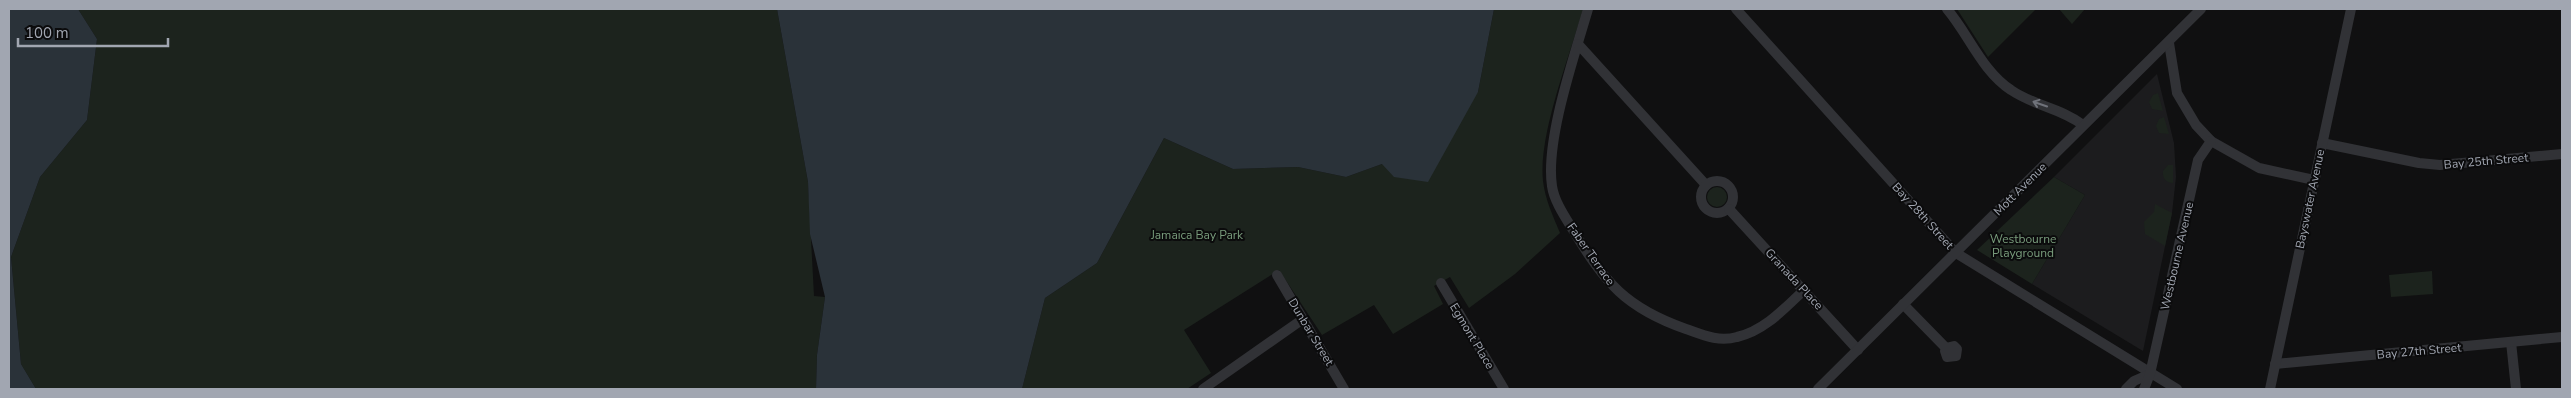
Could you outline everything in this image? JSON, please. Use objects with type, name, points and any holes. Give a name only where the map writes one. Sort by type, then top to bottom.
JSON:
[{"type":"street","name":"Faber Terrace","points":[[1588,9],[1555,131],[1552,153],[1552,186],[1567,221],[1590,257],[1613,287],[1627,300],[1662,321],[1709,338],[1722,339],[1748,334],[1759,329],[1804,290]]},
{"type":"street","name":"Bay 28th Street","points":[[1736,9],[1956,253],[2177,389]]},
{"type":"street","points":[[1947,9],[1996,79],[2012,91],[2070,115],[2084,125]]},
{"type":"street","name":"Mott Avenue","points":[[1818,389],[2169,43],[2201,9]]},
{"type":"street","name":"Bayswater Avenue","points":[[2270,389],[2351,9]]},
{"type":"street","points":[[2169,43],[2177,93],[2192,119],[2212,141],[2259,168],[2314,180]]},
{"type":"street","points":[[1578,44],[1706,185]]},
{"type":"street","name":"Westbourne Avenue","points":[[2144,389],[2150,374],[2196,166],[2200,155],[2212,141]]},
{"type":"street","name":"Bay 25th Street","points":[[2322,143],[2419,163],[2440,165],[2562,154]]},
{"type":"street","points":[[1717,180],[1731,188],[1734,199],[1728,209],[1714,213],[1705,208],[1701,199],[1706,185],[1717,180]]},
{"type":"street","name":"Granada Place","points":[[1728,209],[1858,350]]},
{"type":"street","name":"Dunbar Street","points":[[1277,275],[1344,389]]},
{"type":"street","name":"Egmont Place","points":[[1441,282],[1504,389]]},
{"type":"street","points":[[1903,304],[1946,348]]},
{"type":"street","points":[[1202,389],[1303,319]]},
{"type":"street","name":"Bay 27th Street","points":[[2275,364],[2562,337]]},
{"type":"street","points":[[2511,342],[2516,389]]},
{"type":"street","points":[[2126,389],[2134,381],[2150,374]]},
{"type":"shaded area","points":[[9,9],[78,9],[97,39],[87,120],[40,177],[11,257],[21,364],[36,389],[9,389]]},
{"type":"shaded area","points":[[777,9],[1494,9],[1478,92],[1428,182],[1394,177],[1382,164],[1346,177],[1298,167],[1233,169],[1164,138],[1097,263],[1045,298],[1022,389],[816,389],[817,355],[825,297],[810,234],[808,182]]},
{"type":"shaded area","points":[[2157,74],[2174,143],[2176,177],[2172,213],[2143,351],[2032,284],[2085,195],[2054,177]]},
{"type":"green space","points":[[78,9],[777,9],[808,182],[814,296],[825,297],[817,355],[816,389],[36,389],[21,364],[11,257],[40,177],[87,120],[97,39]]},
{"type":"green space","name":"Jamaica Bay Park","points":[[1494,9],[1583,9],[1556,95],[1545,141],[1543,181],[1560,233],[1515,274],[1469,308],[1450,277],[1434,286],[1443,304],[1393,334],[1374,305],[1322,335],[1279,270],[1184,330],[1211,373],[1187,389],[1022,389],[1045,298],[1097,263],[1164,138],[1233,169],[1298,167],[1346,177],[1382,164],[1478,92]]},
{"type":"green space","points":[[1957,9],[2036,9],[1988,57]]},
{"type":"green space","points":[[2059,9],[2085,9],[2072,24]]},
{"type":"green space","points":[[2158,93],[2163,111],[2152,109],[2149,102],[2153,95]]},
{"type":"green space","points":[[2164,117],[2169,134],[2159,133],[2156,126],[2159,119]]},
{"type":"green space","points":[[2168,165],[2173,165],[2173,183],[2166,181],[2163,176],[2163,171]]},
{"type":"green space","name":"Westbourne Playground","points":[[2054,177],[2085,195],[2032,284],[1977,250]]},
{"type":"green space","points":[[1713,187],[1721,187],[1727,193],[1727,201],[1721,207],[1713,207],[1707,201],[1707,193]]},
{"type":"green space","points":[[2155,204],[2172,213],[2165,246],[2145,234],[2144,222],[2154,212]]},
{"type":"green space","points":[[2432,271],[2433,294],[2391,297],[2389,275]]}]
